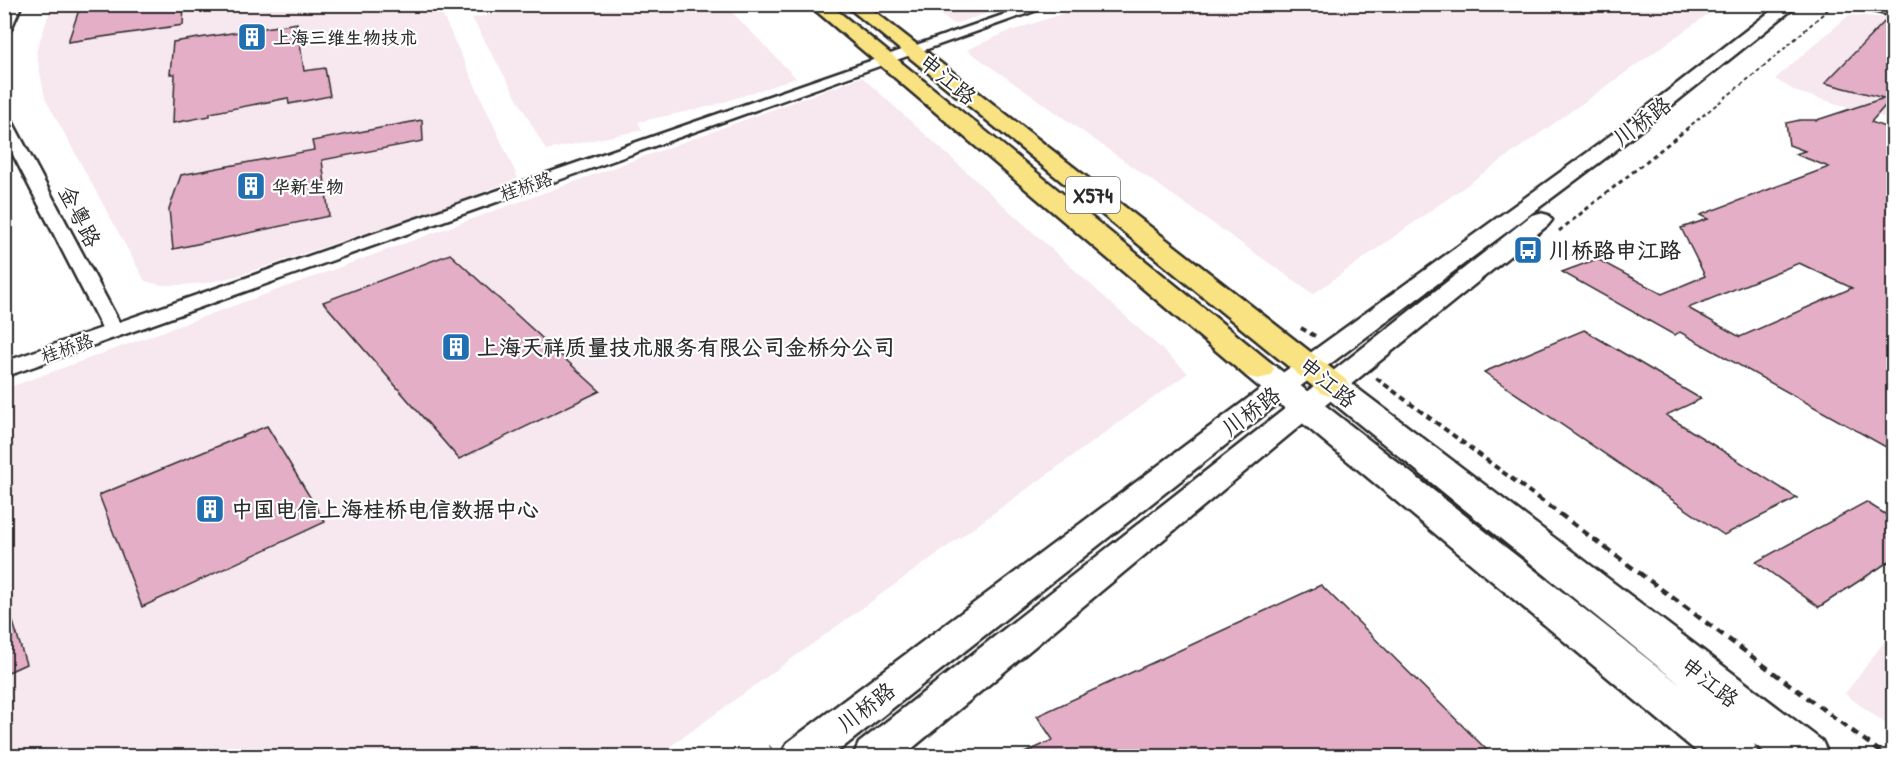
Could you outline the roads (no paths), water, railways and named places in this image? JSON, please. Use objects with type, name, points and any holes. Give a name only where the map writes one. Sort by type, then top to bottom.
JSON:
[{"type":"main road","name":"申江路","points":[[817,4],[884,60],[1297,383],[1805,756]]},
{"type":"main road","name":"申江路","points":[[853,4],[912,50],[1297,383],[1736,756]]},
{"type":"street","points":[[4,29],[15,4]]},
{"type":"street","name":"桂桥路","points":[[4,370],[1047,4]]},
{"type":"street","name":"川桥路","points":[[801,756],[1297,383],[1605,149],[1791,4]]},
{"type":"street","name":"川桥路","points":[[873,756],[1297,383],[1811,4]]},
{"type":"street","points":[[1862,4],[1893,11]]},
{"type":"street","name":"金粤路","points":[[4,121],[114,332]]},
{"type":"place","name":"上海三维生物技术","points":[[252,37]]},
{"type":"place","name":"华新生物","points":[[251,186]]},
{"type":"place","name":"川桥路申江路","points":[[1528,250]]},
{"type":"place","name":"上海天祥质量技术服务有限公司金桥分公司","points":[[456,347]]},
{"type":"place","name":"中国电信上海桂桥电信数据中心","points":[[210,509]]}]
